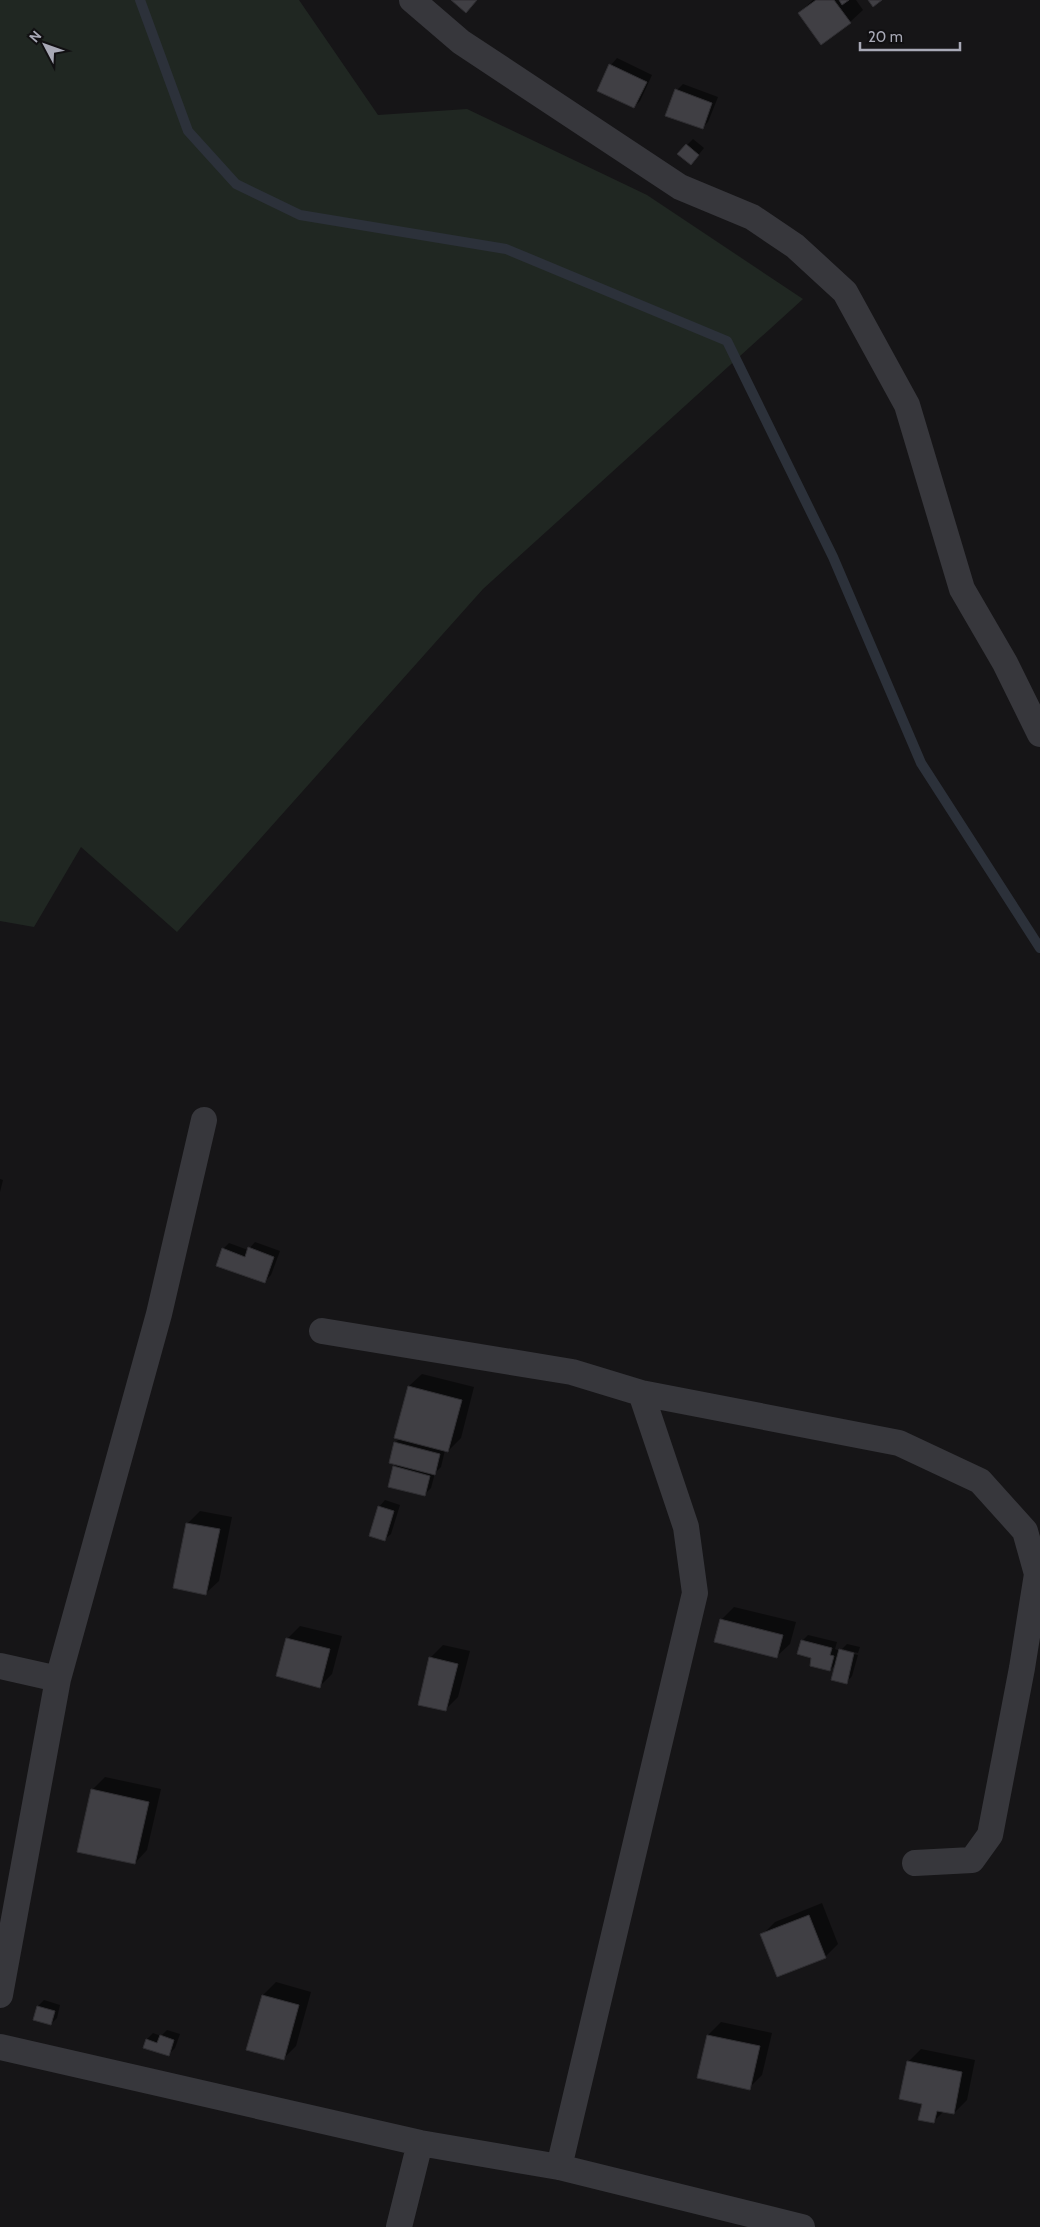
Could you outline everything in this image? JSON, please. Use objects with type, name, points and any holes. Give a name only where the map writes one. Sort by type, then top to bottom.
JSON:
[{"type":"street","points":[[412,0],[460,42],[680,186],[752,217],[796,246],[845,292],[907,405],[962,589],[1005,663],[1040,734]]},
{"type":"street","points":[[0,1995],[58,1678],[159,1314],[204,1120]]},
{"type":"street","points":[[322,1331],[572,1372],[641,1393],[899,1442],[980,1481],[1025,1531],[1037,1574],[1022,1668],[990,1835],[972,1860],[915,1863]]},
{"type":"street","points":[[559,2168],[695,1593],[686,1527],[641,1393]]},
{"type":"street","points":[[0,1666],[58,1678]]},
{"type":"street","points":[[0,2047],[420,2143],[559,2168],[802,2227]]},
{"type":"street","points":[[399,2227],[420,2143]]},
{"type":"shaded area","points":[[0,0],[299,0],[378,115],[467,109],[647,195],[803,299],[483,589],[177,932],[81,847],[34,927],[0,921]]},
{"type":"building","points":[[451,0],[477,0],[466,13]]},
{"type":"building","points":[[816,0],[834,0],[851,23],[821,45],[798,13]]},
{"type":"building","points":[[839,0],[849,0],[842,5]]},
{"type":"building","points":[[868,0],[882,0],[873,7]]},
{"type":"building","points":[[609,64],[647,82],[634,108],[597,91]]},
{"type":"building","points":[[675,89],[712,103],[703,129],[665,116]]},
{"type":"building","points":[[686,144],[699,155],[691,165],[677,154]]},
{"type":"building","points":[[248,1247],[274,1257],[265,1283],[216,1266],[222,1248],[245,1257]]},
{"type":"building","points":[[408,1386],[462,1400],[448,1452],[394,1438]]},
{"type":"building","points":[[394,1442],[440,1454],[435,1475],[389,1463]]},
{"type":"building","points":[[393,1466],[430,1476],[425,1496],[388,1487]]},
{"type":"building","points":[[378,1506],[394,1511],[385,1541],[369,1536]]},
{"type":"building","points":[[186,1523],[220,1529],[206,1595],[173,1588]]},
{"type":"building","points":[[720,1619],[783,1635],[777,1658],[714,1642]]},
{"type":"building","points":[[286,1638],[330,1649],[320,1688],[276,1676]]},
{"type":"building","points":[[801,1640],[832,1648],[830,1655],[834,1656],[830,1671],[810,1666],[811,1658],[797,1654]]},
{"type":"building","points":[[839,1649],[854,1653],[847,1684],[831,1680]]},
{"type":"building","points":[[429,1657],[458,1664],[446,1711],[418,1705]]},
{"type":"building","points":[[91,1789],[149,1802],[135,1864],[77,1852]]},
{"type":"building","points":[[809,1915],[826,1958],[777,1977],[760,1934]]},
{"type":"building","points":[[262,1995],[299,2005],[284,2060],[246,2050]]},
{"type":"building","points":[[37,2006],[55,2011],[51,2025],[33,2020]]},
{"type":"building","points":[[160,2035],[174,2040],[169,2056],[143,2048],[146,2039],[157,2043]]},
{"type":"building","points":[[707,2035],[760,2046],[750,2090],[697,2078]]},
{"type":"building","points":[[907,2061],[962,2072],[954,2114],[937,2111],[934,2123],[918,2120],[922,2104],[899,2099]]},
{"type":"waterway","points":[[140,0],[188,131],[236,184],[300,215],[506,249],[727,341],[833,557],[921,763],[1040,948]]}]
